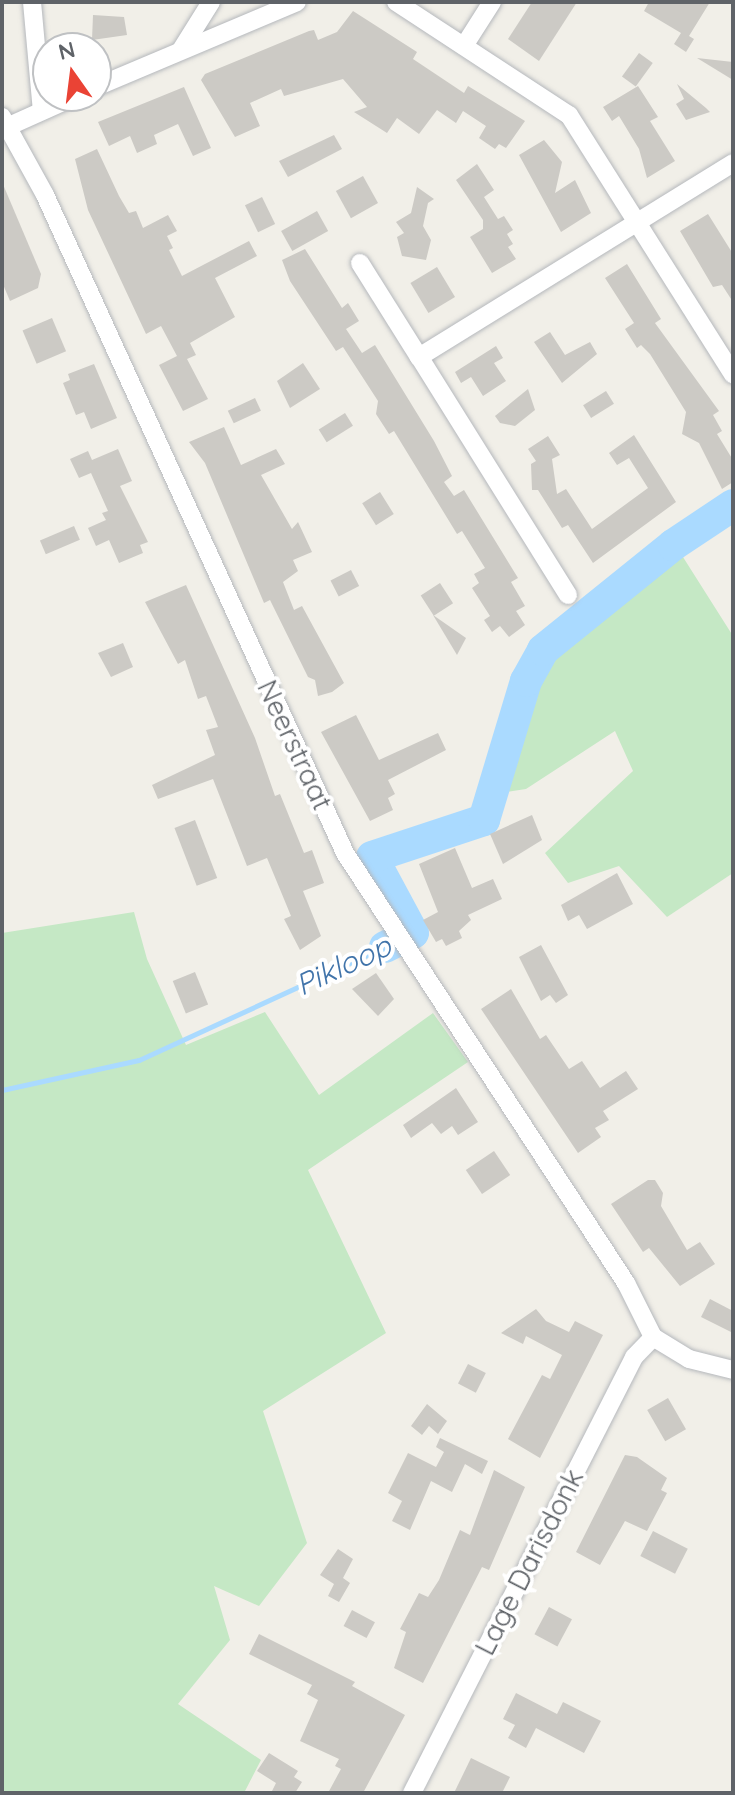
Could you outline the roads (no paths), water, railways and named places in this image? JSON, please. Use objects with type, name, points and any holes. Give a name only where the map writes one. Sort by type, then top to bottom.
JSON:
[{"type":"street","points":[[32,2],[35,32]]},
{"type":"street","points":[[181,50],[211,2]]},
{"type":"street","points":[[112,80],[297,2]]},
{"type":"street","points":[[396,2],[569,115],[733,374]]},
{"type":"street","points":[[464,46],[492,2]]},
{"type":"street","points":[[6,122],[39,112]]},
{"type":"street","name":"Neerstraat","points":[[6,122],[345,853],[398,939],[626,1283],[653,1337]]},
{"type":"street","points":[[419,357],[733,163]]},
{"type":"street","points":[[360,263],[568,595]]},
{"type":"street","points":[[653,1337],[689,1359],[733,1370]]},
{"type":"street","name":"Lage Darisdonk","points":[[412,1793],[634,1357],[653,1337]]},
{"type":"waterway","name":"Pikloop","points":[[385,947],[413,933],[372,857],[484,820],[526,681],[543,650],[673,545],[733,505]]},
{"type":"waterway","name":"Pikloop","points":[[2,1090],[139,1060],[385,947]]}]
